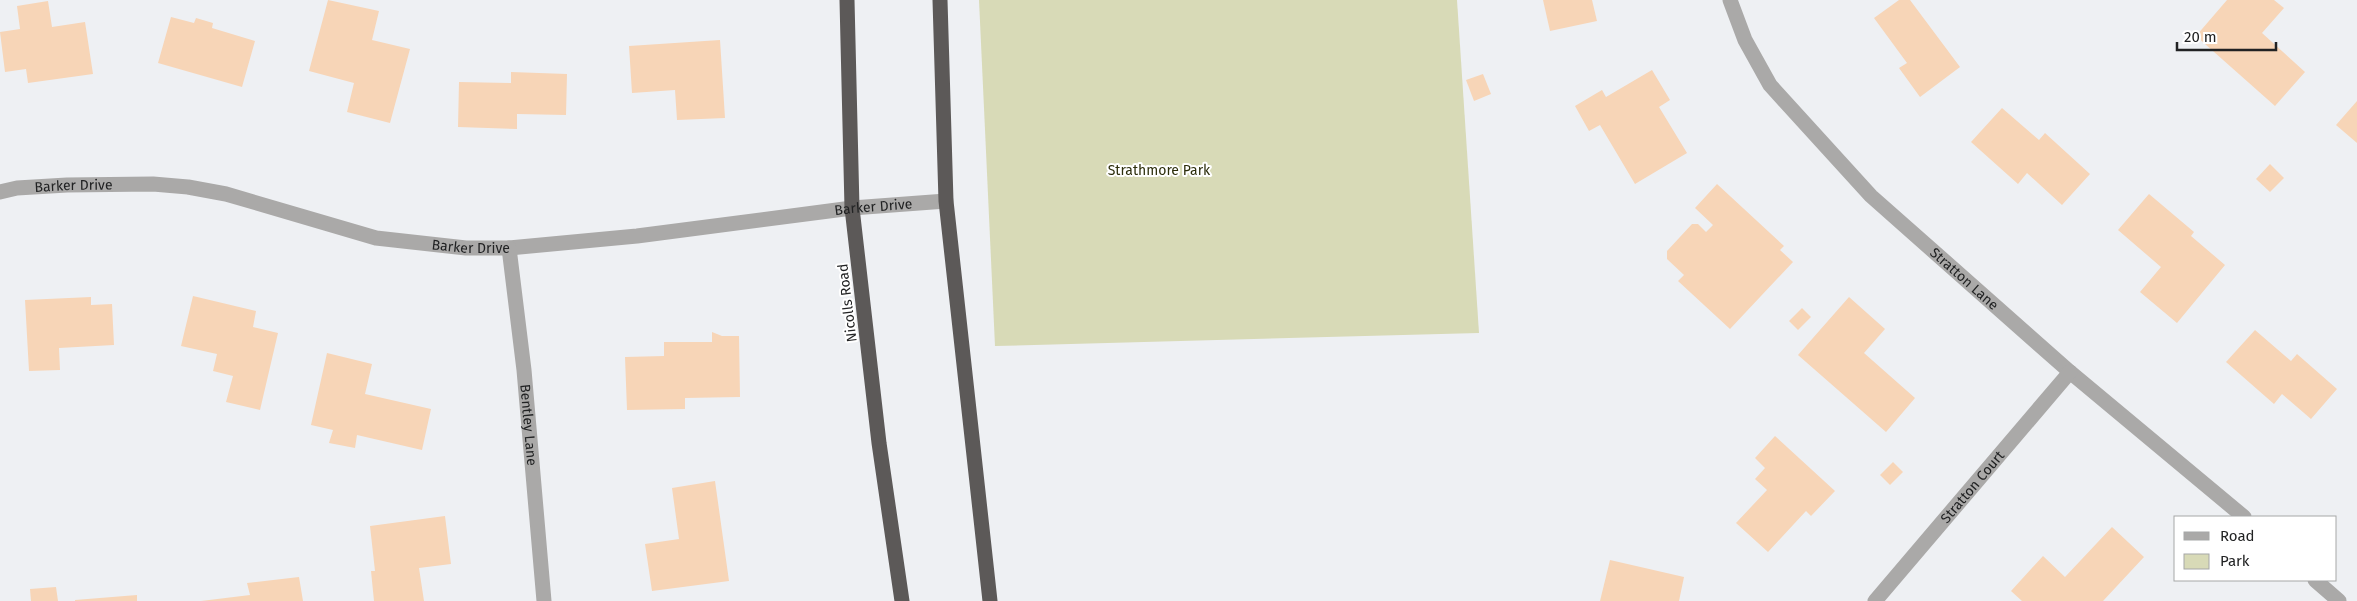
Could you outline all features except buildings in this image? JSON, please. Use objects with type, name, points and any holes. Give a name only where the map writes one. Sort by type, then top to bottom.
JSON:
[{"type":"highway","name":"Nicolls Road","points":[[847,0],[852,208],[879,443],[902,601]]},
{"type":"highway","points":[[940,0],[946,201],[990,601]]},
{"type":"street","name":"Stratton Lane","points":[[1730,0],[1745,40],[1770,85],[1816,138],[1871,196],[2070,372],[2243,516]]},
{"type":"street","name":"Barker Drive","points":[[0,192],[17,188],[67,185],[153,184],[188,187],[226,194],[376,238],[448,246],[509,248],[637,236],[852,208],[946,201]]},
{"type":"street","name":"Bentley Lane","points":[[509,248],[524,370],[544,601]]},
{"type":"street","name":"Stratton Court","points":[[1875,601],[2070,372]]},
{"type":"street","points":[[2316,581],[2339,601]]},
{"type":"green space","name":"Strathmore Park","points":[[979,0],[1457,0],[1479,333],[995,346]]}]
